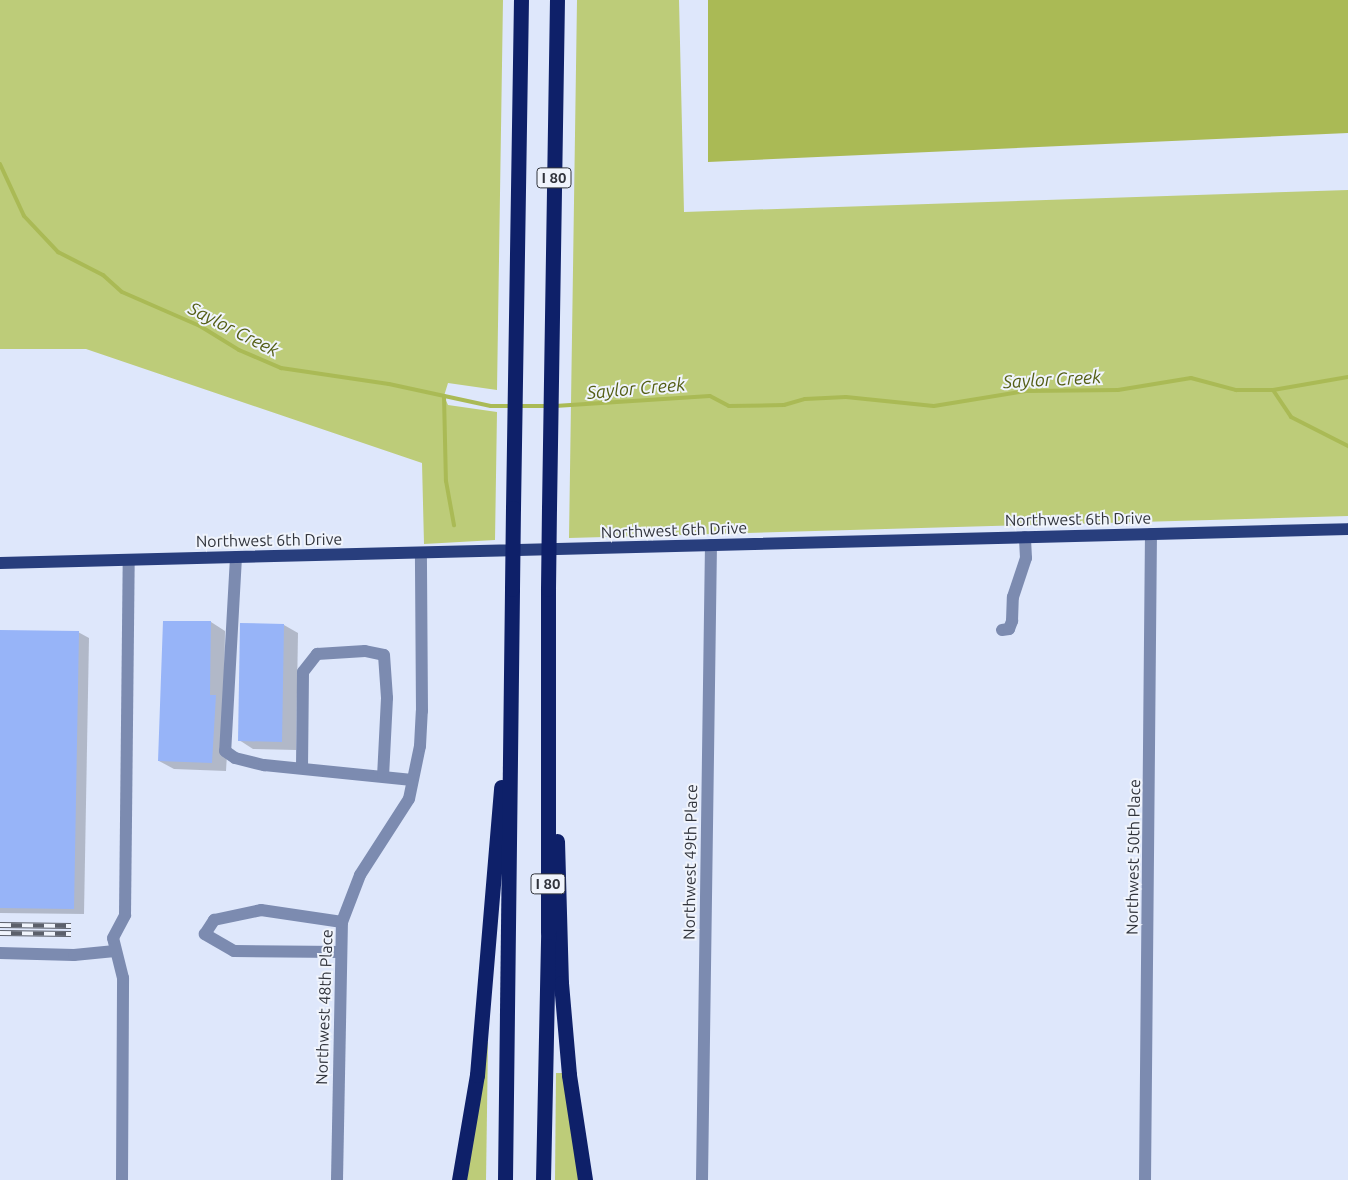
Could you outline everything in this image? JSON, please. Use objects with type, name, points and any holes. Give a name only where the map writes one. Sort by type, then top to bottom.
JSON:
[{"type":"highway","name":"I 80","points":[[505,1180],[521,0]]},
{"type":"highway","name":"I 80","points":[[543,1180],[548,932],[548,589],[557,0]]},
{"type":"highway","points":[[459,1180],[477,1075],[511,688]]},
{"type":"highway","points":[[547,700],[558,864],[561,983],[569,1075],[585,1180]]},
{"type":"main road","name":"Northwest 6th Drive","points":[[0,564],[1348,529]]},
{"type":"street","name":"Northwest 50th Place","points":[[1145,1180],[1151,534]]},
{"type":"street","points":[[1002,630],[1008,629],[1012,621],[1012,597],[1026,558],[1025,537]]},
{"type":"street","name":"Northwest 49th Place","points":[[702,1180],[711,545]]},
{"type":"street","name":"Northwest 48th Place","points":[[337,1180],[342,922],[360,875],[409,799],[422,711],[421,553]]},
{"type":"street","points":[[236,558],[225,750],[235,758],[264,765],[412,780]]},
{"type":"street","points":[[122,1180],[122,978],[113,938],[125,915],[129,560]]},
{"type":"street","points":[[302,768],[303,672],[317,654],[365,650],[384,655],[387,698],[383,776]]},
{"type":"street","points":[[341,952],[234,952],[205,934],[214,920],[261,910],[342,922]]},
{"type":"street","points":[[0,954],[74,955],[115,951]]},
{"type":"shaded area","points":[[0,0],[503,0],[497,390],[448,383],[444,396],[448,405],[497,412],[495,540],[424,544],[422,463],[86,349],[0,349]]},
{"type":"shaded area","points":[[577,0],[679,0],[684,212],[1348,190],[1348,516],[569,538]]},
{"type":"shaded area","points":[[708,0],[1348,0],[1348,133],[708,162]]},
{"type":"shaded area","points":[[488,1042],[486,1180],[467,1180],[483,1043]]},
{"type":"shaded area","points":[[556,1073],[563,1073],[580,1180],[555,1180]]},
{"type":"building","points":[[163,621],[211,621],[210,695],[216,695],[212,763],[158,761]]},
{"type":"building","points":[[240,623],[284,624],[282,742],[238,741]]},
{"type":"building","points":[[0,630],[79,631],[74,909],[0,908]]},
{"type":"waterway","name":"Saylor Creek","points":[[0,164],[24,216],[58,252],[103,275],[122,292],[200,326],[239,350],[281,368],[389,384],[491,406],[511,406]]},
{"type":"waterway","name":"Saylor Creek","points":[[555,406],[710,396],[729,406],[784,405],[805,399],[846,397],[934,406],[1026,391],[1118,390],[1191,378],[1236,390],[1273,390],[1348,377]]},
{"type":"waterway","points":[[1273,390],[1291,417],[1348,446]]},
{"type":"waterway","points":[[444,396],[446,481],[454,525]]},
{"type":"waterway","name":"Saylor Creek","points":[[518,406],[548,406]]},
{"type":"railway","points":[[0,925],[71,926]]},
{"type":"railway","points":[[0,933],[71,934]]}]
